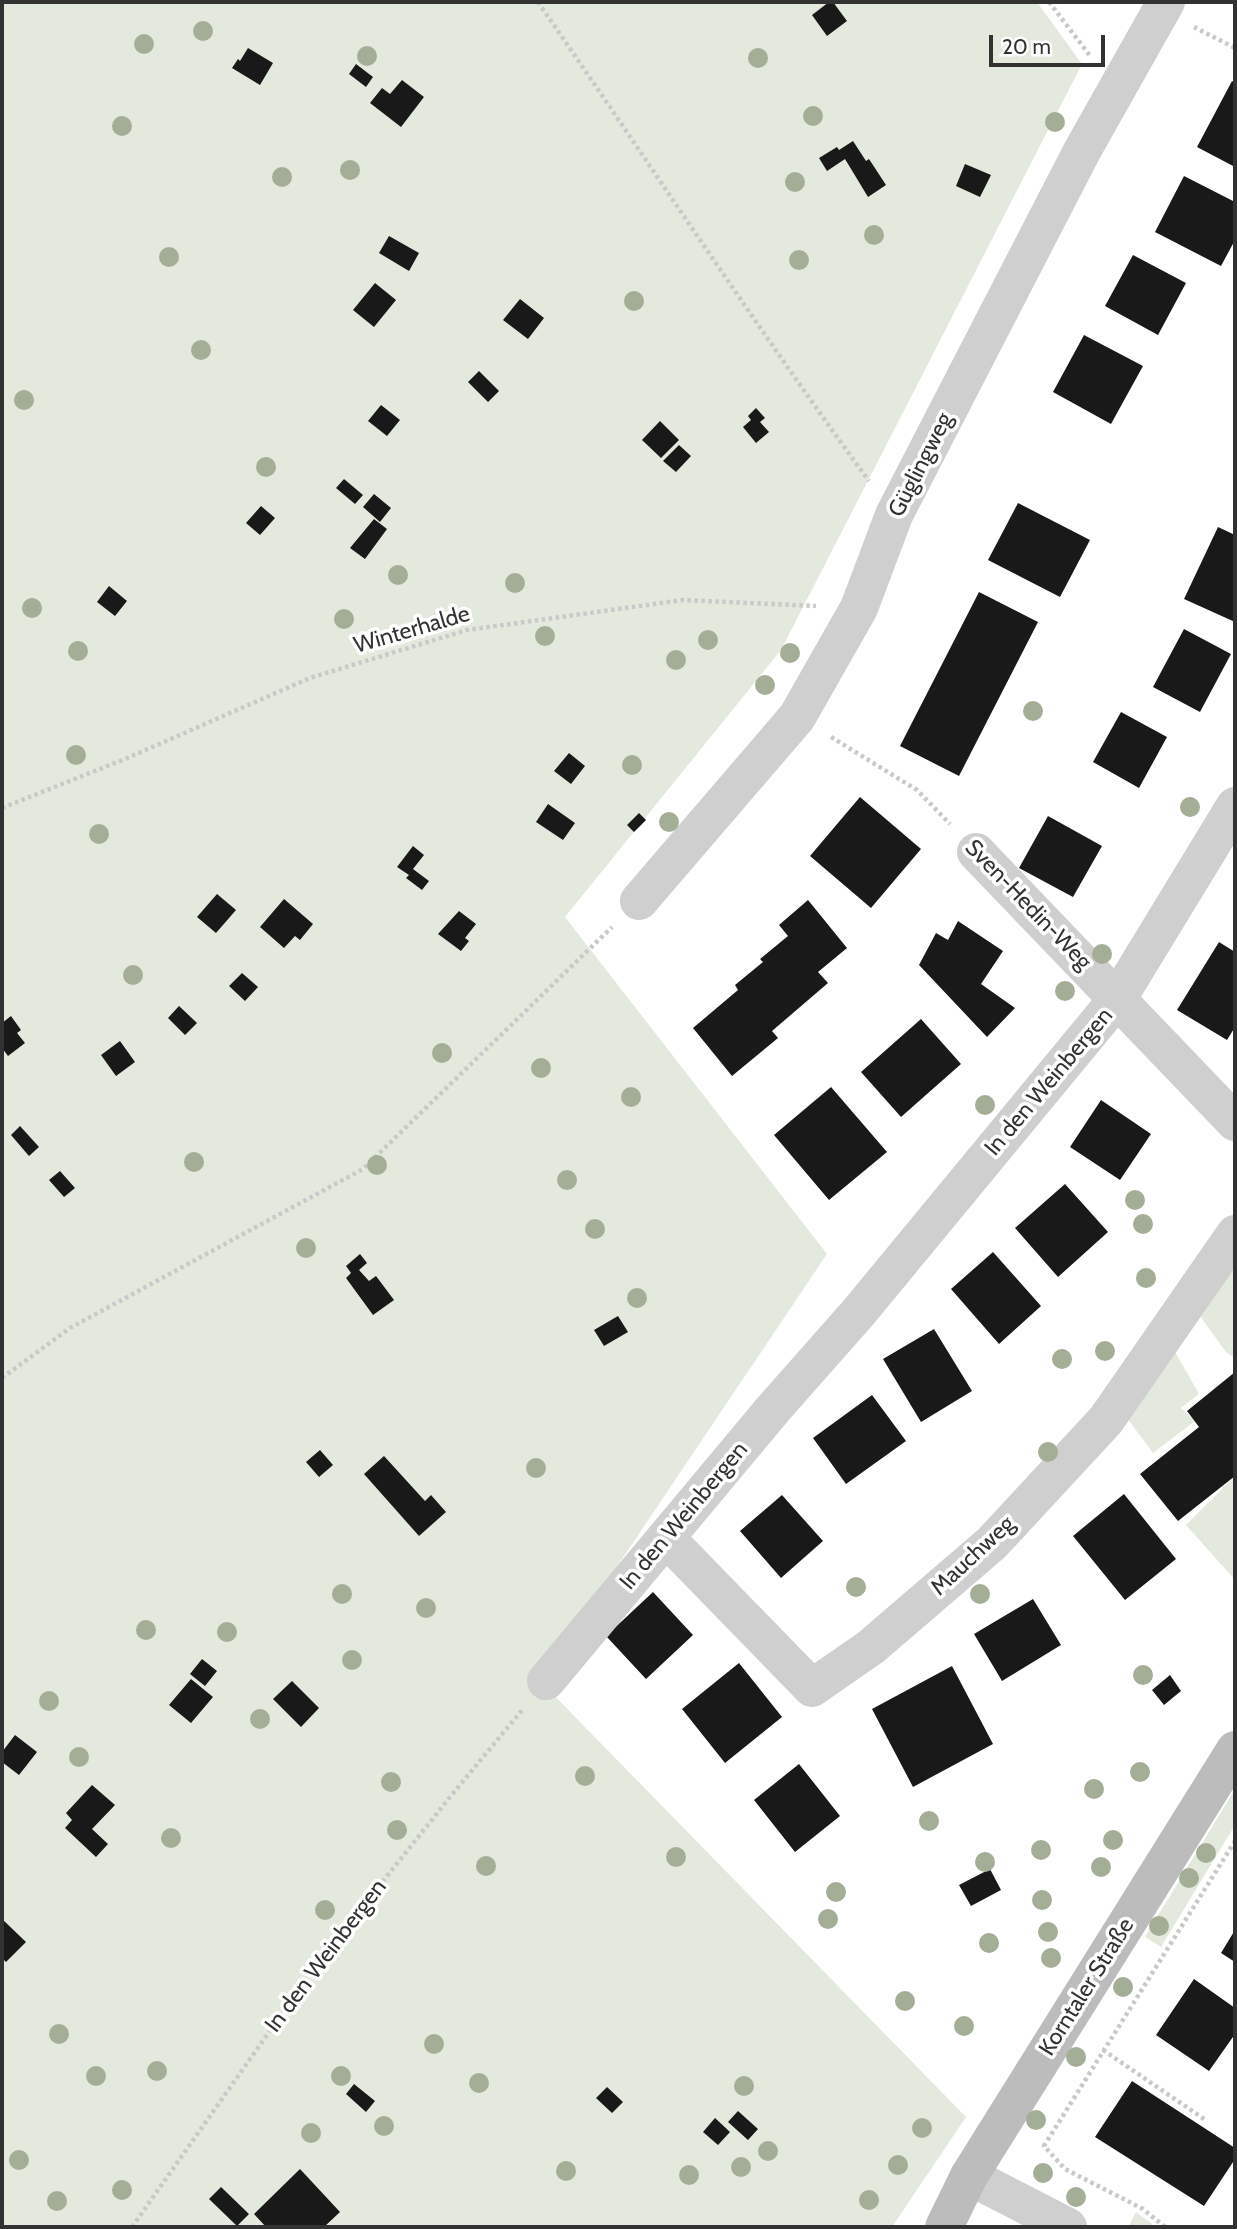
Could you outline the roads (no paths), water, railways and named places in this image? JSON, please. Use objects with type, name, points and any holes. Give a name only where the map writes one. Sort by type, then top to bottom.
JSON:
[{"type":"street","name":"Güglingweg","points":[[639,901],[797,717],[859,608],[894,515],[1116,89],[1166,2]]},
{"type":"street","name":"In den Weinbergen","points":[[546,1681],[858,1313],[1118,998],[1235,806]]},
{"type":"street","name":"Sven-Hedin-Weg","points":[[976,852],[1235,1122]]},
{"type":"street","name":"Mauchweg","points":[[667,1539],[812,1688],[871,1647],[992,1544],[1105,1420],[1235,1234]]},
{"type":"street","name":"Korntaler Straße","points":[[944,2227],[969,2176],[1235,1750]]},
{"type":"street","points":[[969,2176],[1068,2227]]}]
